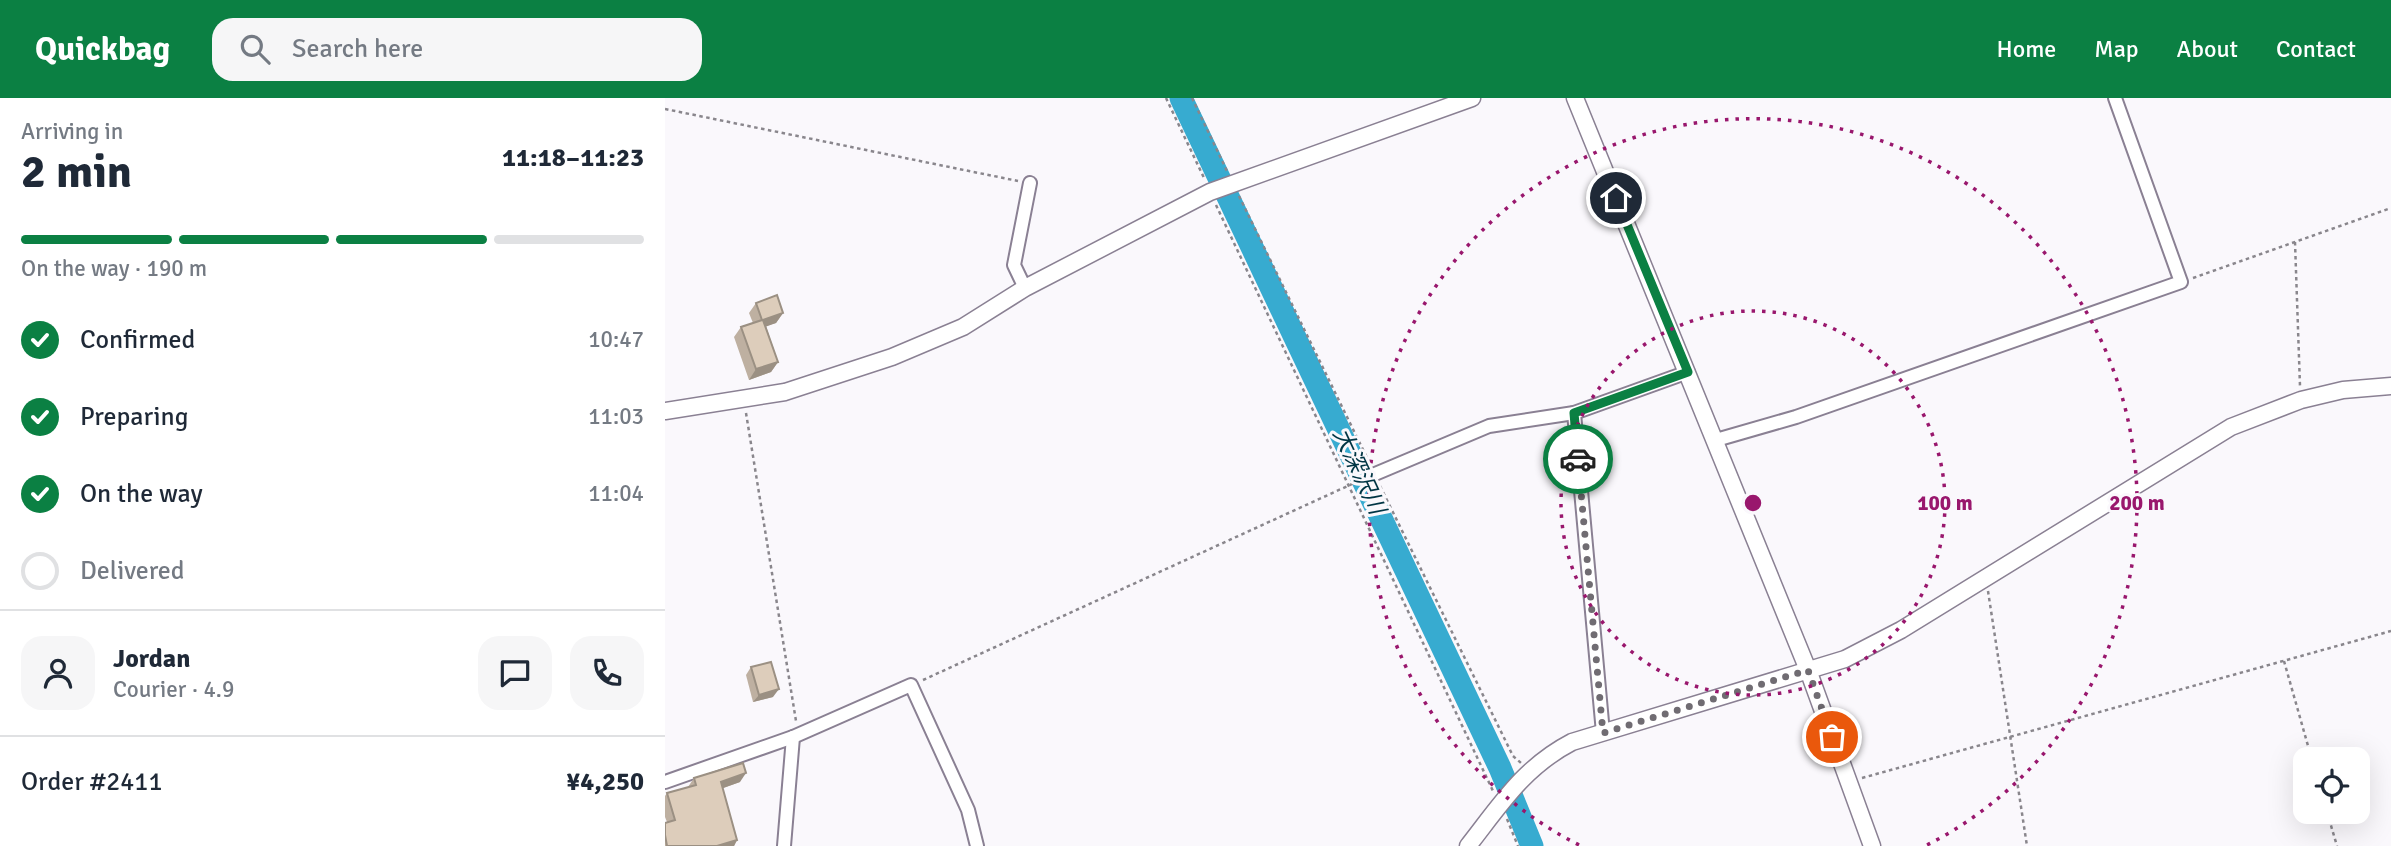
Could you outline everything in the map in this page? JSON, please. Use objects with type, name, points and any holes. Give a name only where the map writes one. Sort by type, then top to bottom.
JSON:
[{"type":"street","points":[[665,411],[785,392],[892,357],[963,327],[1025,288],[1210,192],[1472,98]]},
{"type":"street","points":[[1575,98],[1808,670],[1872,846]]},
{"type":"street","points":[[1716,440],[1796,417],[2181,282],[2115,98]]},
{"type":"street","points":[[1025,288],[1014,265],[1030,183]]},
{"type":"street","points":[[1375,474],[1489,426],[1574,413],[1688,372]]},
{"type":"street","points":[[1468,846],[1526,773],[1545,756],[1572,742],[1808,670],[1872,647],[2231,427],[2301,400],[2343,390],[2391,386]]},
{"type":"street","points":[[1574,413],[1603,733]]},
{"type":"street","points":[[665,782],[796,736],[911,685],[968,810],[977,846]]},
{"type":"street","points":[[784,846],[796,736]]},
{"type":"path","points":[[1165,98],[1518,846]]},
{"type":"path","points":[[1192,98],[1233,183]]},
{"type":"path","points":[[665,108],[1030,183]]},
{"type":"path","points":[[2181,282],[2391,208]]},
{"type":"path","points":[[2295,242],[2301,400]]},
{"type":"path","points":[[744,400],[796,736]]},
{"type":"path","points":[[911,685],[1375,474]]},
{"type":"path","points":[[1986,577],[2027,846]]},
{"type":"path","points":[[1849,782],[2391,631]]},
{"type":"path","points":[[2284,661],[2308,747]]},
{"type":"path","points":[[2331,824],[2337,846]]},
{"type":"building","points":[[777,295],[783,313],[763,320],[778,362],[756,369],[741,327],[762,320],[756,303]]},
{"type":"building","points":[[771,662],[779,689],[759,695],[751,667]]},
{"type":"building","points":[[743,763],[746,773],[721,782],[737,840],[717,846],[667,846],[665,823],[675,820],[667,793],[696,785],[694,778]]},
{"type":"waterway","name":"大深沢川","points":[[1181,98],[1500,768],[1532,846]]},
{"type":"way so far","points":[[1578,459],[1603,733],[1808,670],[1832,737]]},
{"type":"route","points":[[1578,459],[1574,413],[1688,372],[1616,198]]}]
